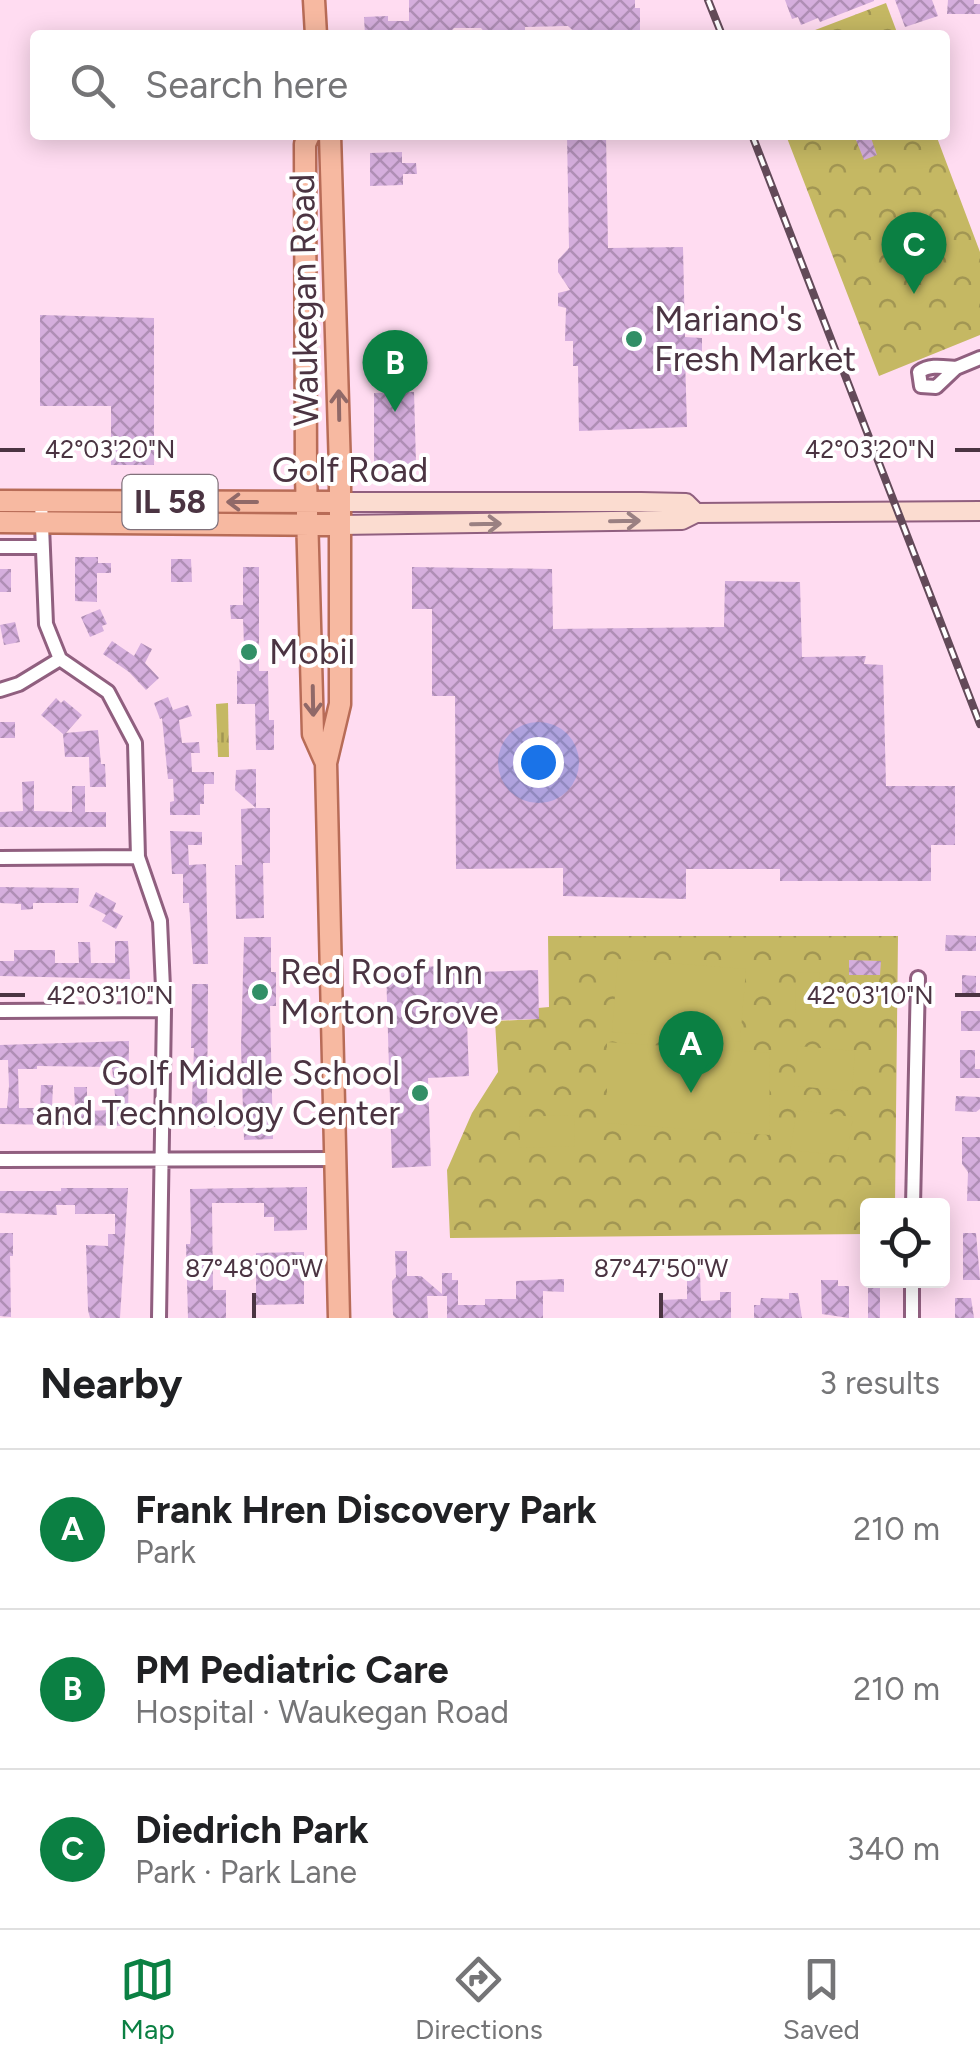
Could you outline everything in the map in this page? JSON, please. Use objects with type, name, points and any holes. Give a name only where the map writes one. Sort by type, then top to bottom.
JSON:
[{"type":"main road","points":[[314,0],[316,30]]},
{"type":"main road","name":"Waukegan Road","points":[[307,140],[306,502],[313,734],[326,764]]},
{"type":"main road","name":"Waukegan Road","points":[[326,764],[340,704],[332,140]]},
{"type":"main road","name":"Golf Road","points":[[0,500],[641,502],[686,503],[696,513]]},
{"type":"main road","name":"Golf Road","points":[[0,522],[340,525],[682,520],[696,513],[980,511]]},
{"type":"main road","points":[[326,764],[340,1318]]},
{"type":"street","points":[[956,368],[980,358]]},
{"type":"street","points":[[41,501],[46,624],[60,658],[108,692],[136,743],[138,858],[160,921],[164,1010],[159,1318]]},
{"type":"street","points":[[0,547],[40,547]]},
{"type":"street","points":[[0,690],[19,684],[60,658]]},
{"type":"street","points":[[0,858],[138,858]]},
{"type":"street","points":[[913,1198],[918,978]]},
{"type":"street","points":[[0,1011],[164,1010]]},
{"type":"street","points":[[0,1160],[335,1159]]},
{"type":"street","points":[[912,1288],[912,1318]]},
{"type":"green space","points":[[886,3],[896,30],[815,30]]},
{"type":"green space","points":[[788,140],[938,140],[980,252],[980,335],[879,376]]},
{"type":"green space","points":[[228,703],[229,757],[218,757],[216,704]]},
{"type":"green space","points":[[548,936],[898,936],[895,1198],[860,1198],[860,1234],[450,1238],[447,1170],[472,1113],[498,1072],[495,1021],[538,1019],[538,1008],[549,1007]]},
{"type":"green space","points":[[618,959],[746,969],[740,1042],[612,1032]]},
{"type":"green space","points":[[796,972],[820,973],[819,1013],[795,1013]]},
{"type":"green space","points":[[607,1042],[770,1053],[769,1135],[607,1123]]},
{"type":"green space","points":[[798,1046],[855,1051],[852,1091],[794,1086]]},
{"type":"green space","points":[[797,1110],[853,1117],[847,1156],[790,1150]]},
{"type":"green space","points":[[574,1115],[575,1146],[520,1148],[519,1117]]},
{"type":"building","points":[[409,0],[635,0],[635,8],[640,8],[640,30],[572,30],[568,26],[525,30],[365,30],[364,17],[388,16],[388,21],[409,21]]},
{"type":"building","points":[[785,0],[874,1],[820,22],[818,18],[801,25],[798,17],[792,19]]},
{"type":"building","points":[[895,0],[932,0],[938,16],[905,27]]},
{"type":"building","points":[[948,0],[974,0],[974,4],[980,4],[980,14],[947,14]]},
{"type":"building","name":"Mariano's Fresh Market","points":[[567,140],[606,140],[608,248],[683,247],[685,337],[702,338],[702,356],[685,356],[687,427],[579,431],[578,366],[573,366],[573,341],[565,341],[566,308],[558,306],[558,293],[570,290],[558,272],[558,260],[569,248]]},
{"type":"building","points":[[856,140],[872,140],[877,155],[864,160]]},
{"type":"building","points":[[402,152],[402,163],[416,163],[417,174],[403,174],[403,185],[370,186],[370,153]]},
{"type":"building","points":[[40,315],[154,318],[154,465],[111,465],[111,406],[40,406]]},
{"type":"building","points":[[414,392],[416,464],[374,466],[374,393]]},
{"type":"building","points":[[75,557],[98,557],[98,563],[111,563],[111,573],[97,573],[97,602],[75,601]]},
{"type":"building","points":[[171,559],[191,559],[192,582],[171,582]]},
{"type":"building","points":[[243,567],[259,567],[259,671],[268,671],[274,750],[256,750],[255,704],[237,704],[243,619],[231,619],[230,605],[243,605]]},
{"type":"building","points":[[412,567],[552,569],[553,629],[724,627],[725,581],[800,582],[802,657],[866,656],[864,664],[883,665],[886,786],[955,786],[955,845],[931,845],[931,881],[780,881],[780,869],[686,869],[686,899],[563,896],[563,868],[456,869],[455,696],[432,696],[432,609],[412,609]]},
{"type":"building","points":[[0,569],[11,569],[11,592],[0,592]]},
{"type":"building","points":[[100,609],[107,624],[102,626],[104,631],[90,637],[81,617]]},
{"type":"building","points":[[15,622],[20,642],[4,645],[0,625]]},
{"type":"building","points":[[112,641],[134,656],[141,643],[152,649],[145,663],[159,678],[146,690],[103,654]]},
{"type":"building","points":[[168,697],[173,710],[188,705],[192,716],[179,720],[182,743],[199,742],[200,753],[191,753],[192,772],[214,772],[214,784],[204,784],[200,815],[170,815],[173,779],[168,779],[162,718],[154,703]]},
{"type":"building","points":[[56,698],[82,715],[66,733],[98,730],[106,787],[90,787],[89,757],[65,757],[63,734],[41,715]]},
{"type":"building","points":[[0,722],[15,722],[15,738],[0,738]]},
{"type":"building","points":[[256,769],[256,808],[235,790],[236,770]]},
{"type":"building","points":[[34,781],[34,811],[72,812],[72,786],[85,786],[85,812],[106,812],[106,827],[0,827],[0,812],[23,811],[22,782]]},
{"type":"building","points":[[270,808],[270,863],[263,863],[264,918],[236,919],[235,865],[242,865],[241,809]]},
{"type":"building","points":[[170,831],[202,832],[202,845],[188,845],[189,865],[206,864],[208,964],[193,964],[189,903],[183,903],[183,874],[172,874]]},
{"type":"building","points":[[0,887],[79,888],[78,903],[33,903],[33,909],[21,910],[21,904],[0,903]]},
{"type":"building","points":[[96,892],[116,903],[113,911],[123,916],[116,929],[102,921],[106,915],[89,906]]},
{"type":"building","points":[[946,935],[976,936],[976,951],[945,951]]},
{"type":"building","points":[[244,937],[271,937],[271,972],[276,972],[276,1006],[270,1006],[273,1139],[244,1140]]},
{"type":"building","points":[[115,941],[128,941],[130,979],[0,976],[0,961],[14,961],[14,950],[55,950],[55,963],[79,963],[78,942],[90,942],[91,963],[115,963]]},
{"type":"building","points":[[849,960],[881,961],[880,975],[849,975]]},
{"type":"building","points":[[444,966],[444,973],[538,970],[539,1019],[467,1021],[469,1076],[428,1078],[431,1166],[392,1168],[386,968]]},
{"type":"building","points":[[962,975],[976,976],[976,994],[962,994]]},
{"type":"building","points":[[192,984],[208,984],[207,1116],[225,1115],[225,1127],[191,1127]]},
{"type":"building","points":[[961,1011],[980,1011],[980,1031],[961,1031]]},
{"type":"building","points":[[129,1041],[128,1126],[0,1124],[0,1108],[7,1108],[9,1086],[8,1060],[0,1060],[0,1045]],"holes":[[[112,1067],[116,1105],[112,1105],[112,1110],[87,1111],[87,1087],[74,1087],[75,1107],[52,1108],[53,1085],[41,1085],[40,1108],[19,1108],[18,1069]]]},
{"type":"building","points":[[960,1050],[975,1050],[975,1069],[980,1069],[980,1078],[960,1078]]},
{"type":"building","points":[[956,1096],[980,1097],[980,1109],[955,1111]]},
{"type":"building","points":[[962,1137],[980,1137],[980,1201],[967,1201],[968,1172],[962,1164]]},
{"type":"building","points":[[307,1187],[307,1230],[274,1231],[274,1217],[264,1217],[264,1203],[212,1203],[213,1290],[226,1290],[226,1318],[188,1318],[186,1244],[190,1244],[191,1233],[190,1189]]},
{"type":"building","points":[[128,1188],[120,1318],[90,1318],[88,1310],[86,1245],[108,1246],[108,1234],[115,1234],[115,1214],[75,1214],[75,1205],[56,1205],[57,1215],[0,1213],[0,1191]]},
{"type":"building","points":[[0,1233],[13,1233],[11,1317],[0,1316]]},
{"type":"building","points":[[963,1233],[976,1233],[980,1280],[963,1280]]},
{"type":"building","points":[[395,1251],[407,1251],[407,1276],[421,1276],[442,1294],[442,1273],[452,1273],[452,1280],[458,1280],[458,1305],[485,1305],[485,1299],[516,1299],[516,1281],[564,1279],[564,1292],[543,1291],[543,1318],[447,1318],[447,1296],[427,1296],[428,1318],[396,1318],[392,1281],[396,1277]]},
{"type":"building","points":[[304,1252],[304,1304],[256,1305],[256,1253]]},
{"type":"building","points":[[700,1273],[701,1301],[720,1300],[720,1292],[731,1292],[731,1318],[660,1318],[659,1300],[687,1299],[687,1274]]},
{"type":"building","points":[[821,1280],[838,1280],[838,1286],[849,1286],[849,1318],[822,1314]]},
{"type":"building","points":[[868,1288],[880,1288],[880,1318],[868,1318]]},
{"type":"building","points":[[789,1293],[798,1293],[802,1318],[754,1318],[754,1305],[760,1305],[761,1298],[789,1299]]},
{"type":"building","points":[[955,1298],[971,1298],[974,1318],[955,1318]]},
{"type":"railway","points":[[708,0],[720,30]]},
{"type":"railway","points":[[754,140],[980,724]]},
{"type":"place","name":"Diedrich Park","points":[[914,294]]},
{"type":"place","name":"Mariano's Fresh Market","points":[[634,339]]},
{"type":"place","name":"PM Pediatric Care","points":[[395,412]]},
{"type":"place","name":"Mobil","points":[[249,652]]},
{"type":"place","name":"Red Roof Inn Morton Grove","points":[[260,992]]},
{"type":"place","name":"Golf Middle School and Technology Center","points":[[420,1093]]},
{"type":"place","name":"Frank Hren Discovery Park","points":[[691,1093]]}]
